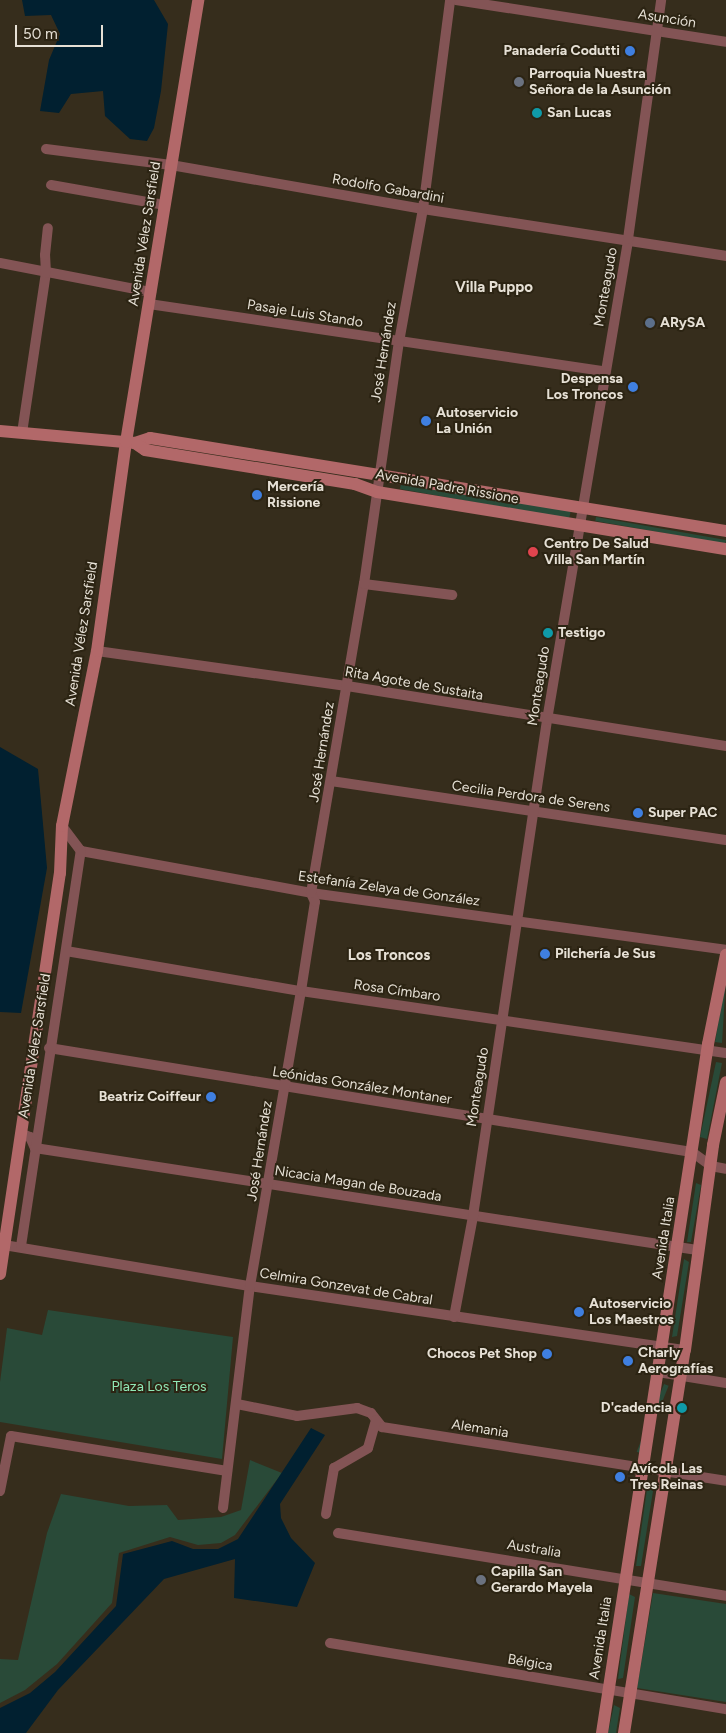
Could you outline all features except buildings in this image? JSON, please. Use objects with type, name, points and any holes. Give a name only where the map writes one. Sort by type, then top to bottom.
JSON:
[{"type":"main road","name":"Avenida Vélez Sarsfield","points":[[0,1274],[60,872],[62,826],[97,651],[130,443],[150,298],[198,0]]},
{"type":"main road","name":"Avenida Padre Rissione","points":[[0,431],[130,443],[150,438],[726,531]]},
{"type":"main road","name":"Avenida Padre Rissione","points":[[130,443],[145,450],[355,484],[377,492],[726,549]]},
{"type":"main road","name":"Avenida Italia","points":[[602,1733],[641,1468],[678,1247],[707,1049],[726,955]]},
{"type":"main road","points":[[624,1733],[685,1350],[697,1250],[726,1082]]},
{"type":"street","name":"José Hernández","points":[[223,1508],[250,1286],[301,991],[315,902],[312,893],[364,584],[399,342],[423,209],[450,0]]},
{"type":"street","name":"Asunción","points":[[456,0],[726,42]]},
{"type":"street","name":"Monteagudo","points":[[454,1318],[473,1216],[547,720],[582,525],[605,371],[628,239],[656,31],[662,0]]},
{"type":"street","name":"Rodolfo Gabardini","points":[[46,149],[171,165],[423,209],[628,239],[726,256]]},
{"type":"street","points":[[51,185],[165,205]]},
{"type":"street","points":[[22,434],[46,273],[48,228]]},
{"type":"street","name":"Pasaje Luis Stando","points":[[0,263],[150,298],[399,342],[605,371]]},
{"type":"street","points":[[364,584],[452,596]]},
{"type":"street","name":"Rita Agote de Sustaita","points":[[97,651],[347,686],[547,720],[726,746]]},
{"type":"street","name":"Cecilia Perdora de Serens","points":[[331,782],[535,810],[726,840]]},
{"type":"street","points":[[62,826],[81,851]]},
{"type":"street","name":"Estefanía Zelaya de González","points":[[81,851],[312,893],[726,950]]},
{"type":"street","name":"Avenida Vélez Sarsfield","points":[[21,1246],[49,1048],[81,851]]},
{"type":"street","name":"Rosa Címbaro","points":[[66,951],[301,991],[726,1053]]},
{"type":"street","name":"Leónidas González Montaner","points":[[49,1048],[284,1088],[692,1152],[711,1166],[726,1169]]},
{"type":"street","points":[[22,1134],[30,1138],[35,1148]]},
{"type":"street","name":"Nicacia Magan de Bouzada","points":[[35,1148],[697,1250]]},
{"type":"street","name":"Celmira Gonzevat de Cabral","points":[[4,1245],[21,1246],[250,1286],[454,1318],[685,1350]]},
{"type":"street","points":[[658,1372],[726,1383]]},
{"type":"street","name":"Alemania","points":[[237,1404],[297,1416],[357,1408],[371,1413],[382,1427],[726,1481]]},
{"type":"street","points":[[326,1514],[334,1468],[368,1448],[376,1420]]},
{"type":"street","points":[[0,1491],[11,1436],[227,1471]]},
{"type":"street","name":"Australia","points":[[338,1533],[626,1577],[648,1583],[726,1596]]},
{"type":"street","name":"Bélgica","points":[[330,1643],[726,1709]]},
{"type":"green space","points":[[401,484],[571,510],[569,519],[400,489]]},
{"type":"green space","points":[[596,517],[726,540],[725,544],[595,521]]},
{"type":"green space","points":[[726,978],[722,1043],[715,1042]]},
{"type":"green space","points":[[716,1062],[722,1063],[707,1139],[700,1137]]},
{"type":"green space","points":[[696,1183],[701,1185],[691,1242],[687,1242]]},
{"type":"green space","points":[[684,1259],[689,1262],[677,1336],[672,1337]]},
{"type":"green space","name":"Plaza Los Teros","points":[[48,1310],[233,1337],[222,1459],[0,1422],[0,1382],[7,1328],[42,1335]]},
{"type":"green space","points":[[664,1384],[669,1386],[641,1454],[637,1452]]},
{"type":"green space","points":[[250,1460],[282,1473],[235,1535],[221,1543],[198,1545],[170,1537],[119,1553],[112,1603],[57,1664],[25,1690],[0,1703],[0,1659],[18,1660],[47,1533],[61,1494],[129,1506],[167,1505],[178,1520],[221,1517],[241,1510]]},
{"type":"green space","points":[[648,1482],[654,1485],[641,1566],[636,1566]]},
{"type":"green space","points":[[653,1593],[726,1604],[726,1702],[637,1688]]},
{"type":"green space","points":[[629,1594],[635,1597],[623,1678],[618,1679]]},
{"type":"green space","points":[[614,1705],[620,1708],[616,1733],[608,1733]]},
{"type":"water","points":[[22,0],[154,0],[168,24],[161,91],[154,128],[147,141],[130,139],[105,116],[103,91],[71,94],[59,113],[40,111],[49,60],[60,34],[51,15],[25,16]]},
{"type":"water","points":[[0,747],[38,769],[47,868],[21,1013],[0,1012]]},
{"type":"water","points":[[311,1428],[325,1435],[280,1504],[281,1518],[291,1538],[315,1563],[297,1607],[234,1598],[235,1559],[164,1579],[58,1690],[26,1733],[0,1733],[0,1708],[30,1693],[55,1672],[116,1606],[123,1554],[172,1541],[193,1549],[218,1549],[238,1539]]},
{"type":"place","name":"Panadería Codutti","points":[[630,51]]},
{"type":"place","name":"Parroquia Nuestra Señora de la Asunción","points":[[519,82]]},
{"type":"place","name":"San Lucas","points":[[537,113]]},
{"type":"place","name":"ARySA","points":[[650,323]]},
{"type":"place","name":"Despensa Los Troncos","points":[[633,387]]},
{"type":"place","name":"Autoservicio La Unión","points":[[426,421]]},
{"type":"place","name":"Mercería Rissione","points":[[257,495]]},
{"type":"place","name":"Centro De Salud Villa San Martín","points":[[533,552]]},
{"type":"place","name":"Testigo","points":[[548,633]]},
{"type":"place","name":"Super PAC","points":[[638,813]]},
{"type":"place","name":"Pilchería Je Sus","points":[[545,954]]},
{"type":"place","name":"Beatriz Coiffeur","points":[[211,1097]]},
{"type":"place","name":"Autoservicio Los Maestros","points":[[579,1312]]},
{"type":"place","name":"Chocos Pet Shop","points":[[547,1354]]},
{"type":"place","name":"Charly Aerografías","points":[[628,1361]]},
{"type":"place","name":"D'cadencia","points":[[682,1408]]},
{"type":"place","name":"Avícola Las Tres Reinas","points":[[620,1477]]},
{"type":"place","name":"Capilla San Gerardo Mayela","points":[[481,1580]]},
{"type":"district","name":"Villa Puppo","points":[[494,288]]},
{"type":"district","name":"Los Troncos","points":[[389,956]]}]
